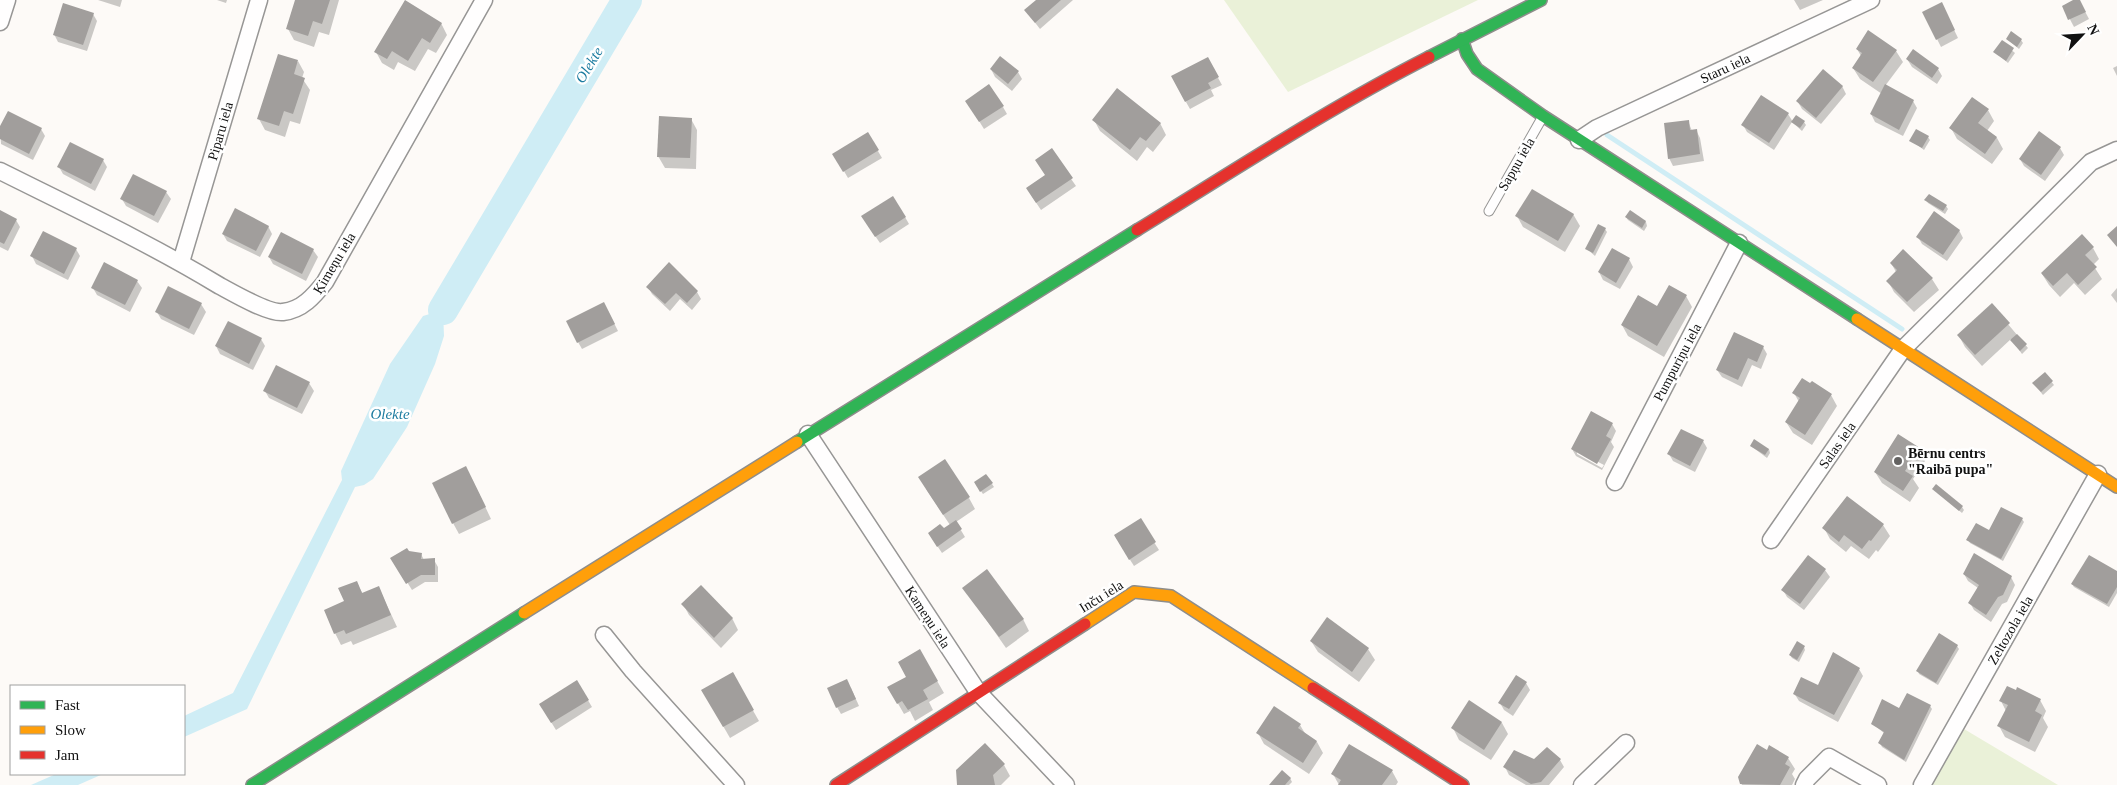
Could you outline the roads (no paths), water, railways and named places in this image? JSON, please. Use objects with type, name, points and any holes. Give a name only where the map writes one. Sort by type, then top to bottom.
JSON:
[{"type":"street","points":[[0,22],[7,0]]},
{"type":"street","name":"Piparu iela","points":[[181,262],[259,0]]},
{"type":"street","name":"Ķimeņu iela","points":[[0,171],[181,262],[262,308],[282,313],[298,307],[313,298],[325,282],[484,0]]},
{"type":"street","points":[[252,785],[1008,309],[1306,127],[1399,72],[1541,0]]},
{"type":"street","name":"Staru iela","points":[[1579,140],[1596,128],[1871,0]]},
{"type":"street","points":[[1462,39],[1467,54],[1477,69],[1543,116],[2117,487]]},
{"type":"street","points":[[1903,349],[2091,162],[2117,150]]},
{"type":"street","name":"Pumpuriņu iela","points":[[1615,482],[1739,243]]},
{"type":"street","name":"Salas iela","points":[[1771,540],[1903,349]]},
{"type":"street","name":"Kameņu iela","points":[[808,434],[978,692],[1066,785]]},
{"type":"street","name":"Zeltozola iela","points":[[1922,785],[2098,474]]},
{"type":"street","name":"Inču iela","points":[[836,785],[1134,592],[1171,596],[1462,785]]},
{"type":"street","points":[[604,636],[633,671],[736,785]]},
{"type":"street","points":[[1582,785],[1626,744]]},
{"type":"street","points":[[1804,785],[1807,779],[1829,757],[1878,785]]},
{"type":"lane","name":"Sapņu iela","points":[[1489,211],[1543,116]]},
{"type":"water","name":"Olekte","points":[[443,310],[444,336],[435,364],[407,427],[373,479],[364,485],[355,487],[247,709],[185,737],[185,716],[233,693],[342,480],[341,471],[390,364],[423,316]]},
{"type":"water","points":[[54,775],[101,775],[78,785],[31,785]]},
{"type":"waterway","name":"Olekte","points":[[443,310],[627,0]]},
{"type":"waterway","points":[[1607,135],[1902,329]]},
{"type":"place","name":"Bērnu centrs \"Raibā pupa\"","points":[[1898,461]]}]
